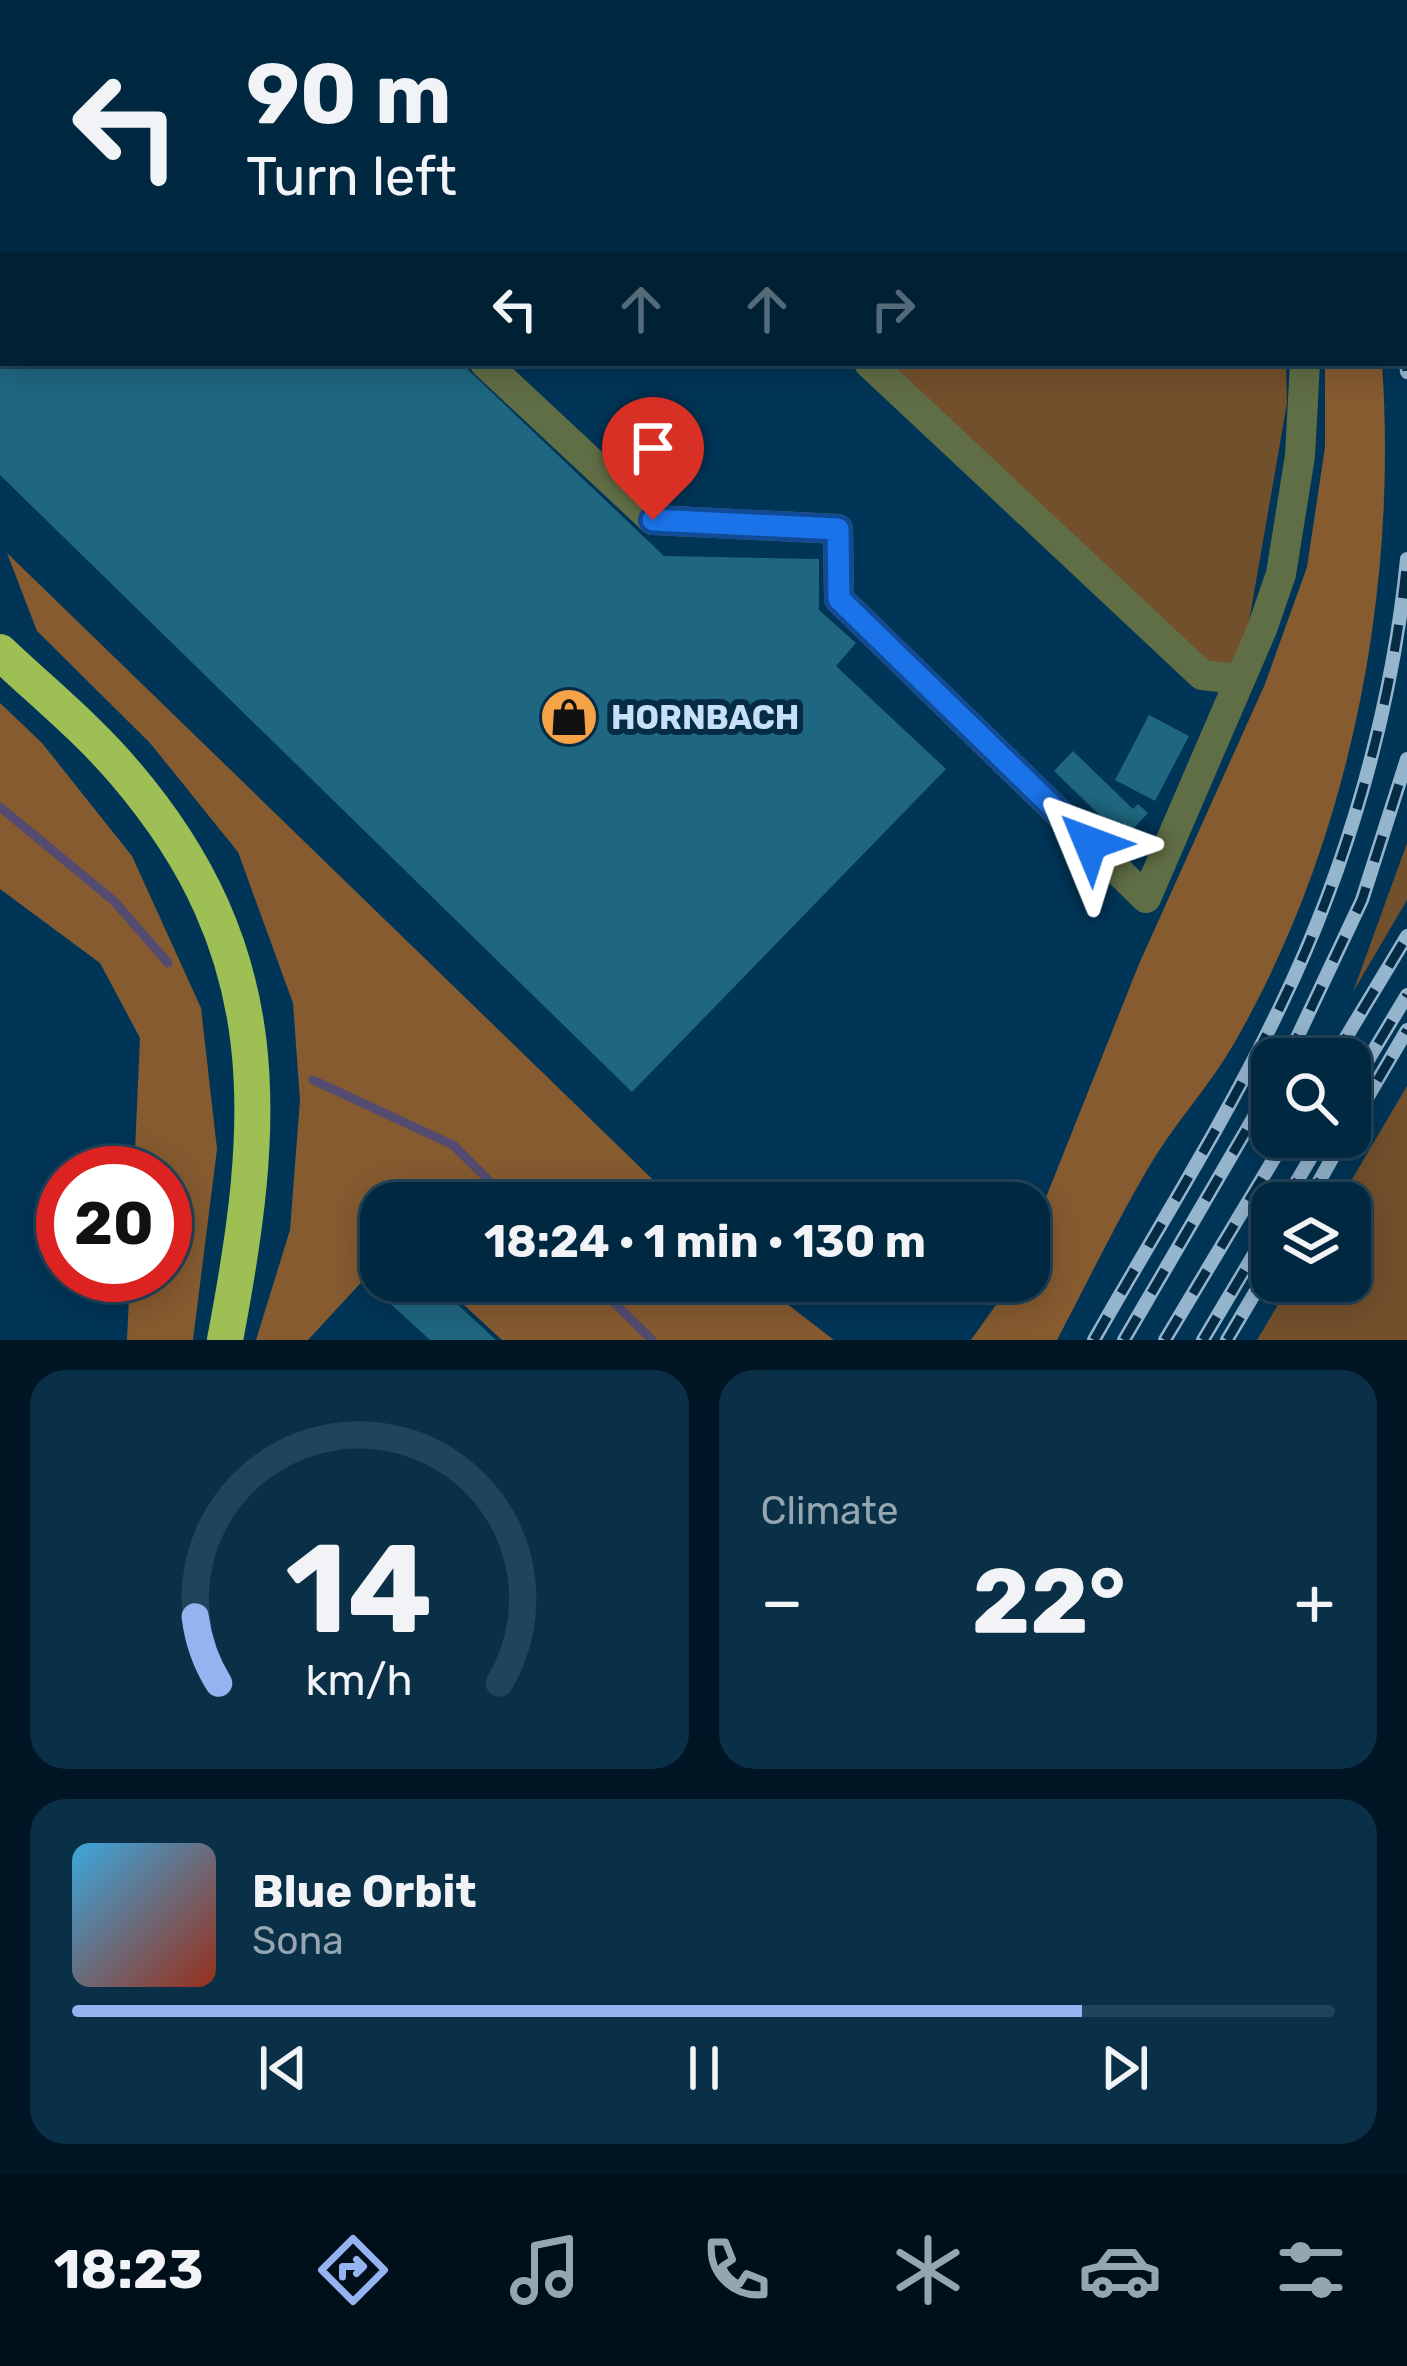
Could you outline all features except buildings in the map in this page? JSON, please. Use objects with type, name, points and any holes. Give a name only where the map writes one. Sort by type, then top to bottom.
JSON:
[{"type":"highway","points":[[0,652],[124,772],[198,877],[233,956],[253,1064],[252,1149],[243,1243],[225,1340]]},
{"type":"street","points":[[488,366],[653,520],[838,529],[839,599],[1146,898],[1281,574],[1300,456],[1305,366]]},
{"type":"street","points":[[872,366],[1202,675],[1239,679]]},
{"type":"shaded area","points":[[883,366],[1286,366],[1287,403],[1239,679],[1202,675]]},
{"type":"shaded area","points":[[1325,366],[1382,366],[1382,538],[1358,713],[1309,883],[1275,964],[1235,1042],[1147,1170],[1057,1340],[971,1340],[998,1302],[1050,1302],[1050,1187],[1139,964],[1265,684],[1307,567],[1325,447]]},
{"type":"shaded area","points":[[7,553],[655,1182],[360,1182],[360,1284],[308,1340],[256,1340],[290,1230],[300,1100],[293,1003],[238,852],[150,743],[37,631]]},
{"type":"shaded area","points":[[0,703],[42,743],[132,856],[201,1008],[217,1149],[193,1340],[127,1340],[129,1302],[192,1302],[192,1146],[135,1146],[140,1038],[100,963],[0,889]]},
{"type":"shaded area","points":[[1407,843],[1407,900],[1353,992]]},
{"type":"shaded area","points":[[1407,1086],[1407,1340],[1257,1340],[1280,1302],[1371,1302],[1371,1182],[1350,1182],[1365,1158],[1371,1158],[1371,1147]]},
{"type":"shaded area","points":[[461,1302],[784,1302],[834,1340],[502,1340]]},
{"type":"waterway","points":[[0,807],[114,901],[168,963]]},
{"type":"waterway","points":[[313,1080],[453,1145],[491,1182]]},
{"type":"waterway","points":[[613,1302],[652,1340]]},
{"type":"railway","points":[[1406,366],[1407,372]]},
{"type":"railway","points":[[1094,1340],[1237,1090],[1305,953],[1346,844],[1378,731],[1407,559]]},
{"type":"railway","points":[[1297,1038],[1362,900],[1407,759]]},
{"type":"railway","points":[[1346,1038],[1407,936]]},
{"type":"railway","points":[[1371,1055],[1407,995]]},
{"type":"railway","points":[[1371,1091],[1407,1030]]},
{"type":"railway","points":[[1124,1340],[1251,1122]]},
{"type":"railway","points":[[1165,1340],[1274,1158]]},
{"type":"railway","points":[[1296,1182],[1311,1158]]},
{"type":"railway","points":[[1319,1182],[1332,1158]]},
{"type":"railway","points":[[1203,1340],[1251,1259]]},
{"type":"railway","points":[[1227,1340],[1251,1299]]},
{"type":"place","name":"HORNBACH","points":[[569,717]]},
{"type":"route","points":[[653,520],[838,529],[839,599],[1090,843]]}]
